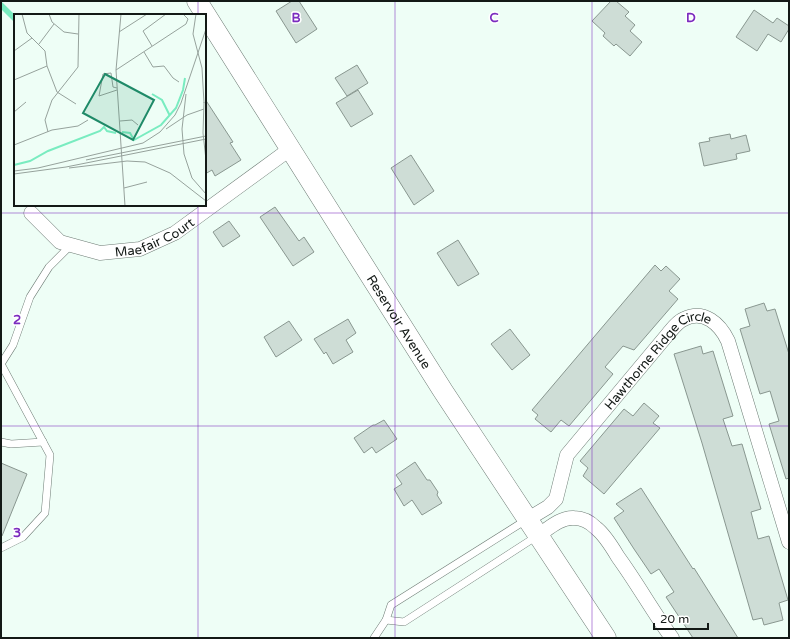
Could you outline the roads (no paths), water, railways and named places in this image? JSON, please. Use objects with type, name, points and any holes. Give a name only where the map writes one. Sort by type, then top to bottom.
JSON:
[{"type":"main road","name":"Reservoir Avenue","points":[[197,1],[205,14]]},
{"type":"main road","name":"Reservoir Avenue","points":[[206,15],[443,391],[606,638]]},
{"type":"street","name":"Maefair Court","points":[[31,213],[60,242],[100,253],[140,248],[175,233],[290,149]]},
{"type":"street","name":"Hawthorne Ridge Circle","points":[[528,518],[548,507],[556,499],[565,462],[570,451],[668,334],[685,318],[701,317],[708,318],[715,322],[720,327],[728,342],[789,542]]},
{"type":"street","points":[[539,535],[568,518],[582,519],[597,528],[630,573],[672,638]]},
{"type":"lane","points":[[1,548],[24,537],[45,513],[50,455],[4,375],[1,364],[13,345],[30,297],[49,267],[71,245]]},
{"type":"lane","points":[[1,442],[11,444],[43,442]]},
{"type":"lane","points":[[374,638],[386,620],[391,605],[528,518]]},
{"type":"lane","points":[[386,620],[404,622],[539,535]]},
{"type":"waterway","points":[[1,5],[14,18]]}]
